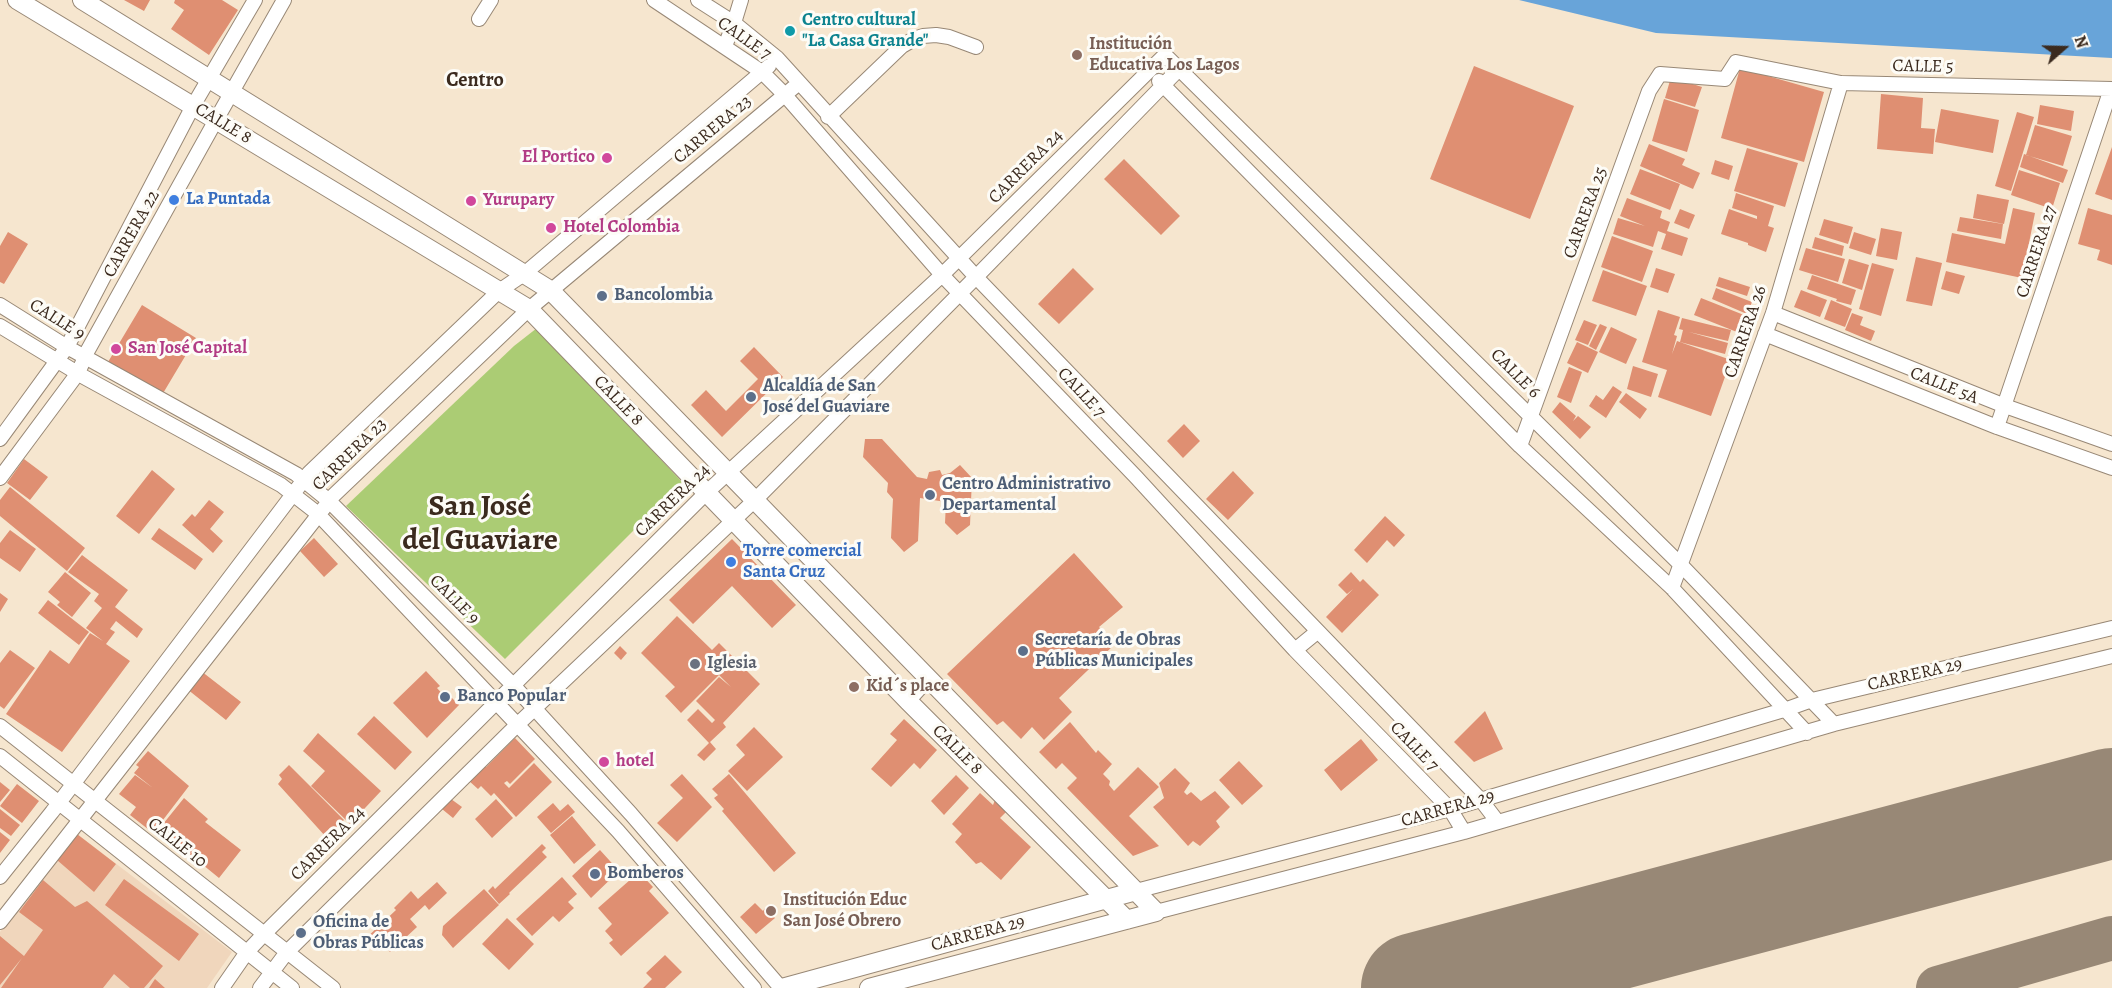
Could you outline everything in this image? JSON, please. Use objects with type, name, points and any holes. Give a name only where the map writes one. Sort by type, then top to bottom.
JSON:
[{"type":"main road","name":"CALLE 8","points":[[17,0],[529,309],[908,701],[1127,920]]},
{"type":"main road","name":"CALLE 8","points":[[82,0],[550,290],[1156,912]]},
{"type":"main road","name":"CARRERA 29","points":[[782,988],[1136,891]]},
{"type":"main road","name":"CARRERA 29","points":[[869,988],[1156,912]]},
{"type":"street","name":"CARRERA 22","points":[[0,439],[67,347],[193,106],[255,0]]},
{"type":"street","name":"CARRERA 22","points":[[0,478],[78,373],[216,120],[285,0]]},
{"type":"street","points":[[479,19],[491,0]]},
{"type":"street","name":"CALLE 7","points":[[654,0],[762,72],[784,94],[942,275],[1136,477],[1295,650],[1450,809],[1464,832]]},
{"type":"street","name":"CALLE 7","points":[[698,0],[734,23],[777,58],[828,117],[976,277],[1481,800],[1497,821]]},
{"type":"street","points":[[725,46],[741,0]]},
{"type":"street","points":[[828,117],[902,46],[914,39],[936,35],[949,37],[976,47]]},
{"type":"street","name":"CALLE 6","points":[[1165,55],[1681,565],[1834,724]]},
{"type":"street","name":"CARRERA 24","points":[[222,988],[247,952],[264,934],[706,493],[942,275],[1165,55]]},
{"type":"street","name":"CARRERA 23","points":[[0,877],[59,803],[304,479],[499,291],[524,274],[777,58]]},
{"type":"street","name":"CALLE 5","points":[[1736,62],[1841,83],[2111,89]]},
{"type":"street","name":"CARRERA 25","points":[[1520,446],[1649,91],[1660,74],[1725,79],[1736,62]]},
{"type":"street","points":[[260,988],[287,952],[517,724],[754,500],[1179,69]]},
{"type":"street","points":[[1148,72],[1520,446],[1672,588],[1807,733]]},
{"type":"street","name":"CARRERA 23","points":[[0,922],[328,500],[550,290],[799,83]]},
{"type":"street","name":"CARRERA 26","points":[[1672,588],[1773,313],[1841,83]]},
{"type":"street","name":"CARRERA 27","points":[[1997,427],[2111,89]]},
{"type":"street","name":"CALLE 9","points":[[0,305],[85,358],[304,479],[328,500],[513,685],[632,814],[782,988]]},
{"type":"street","name":"CALLE 5A","points":[[1773,313],[2005,406],[2112,444]]},
{"type":"street","name":"CALLE 9","points":[[0,326],[78,373],[281,485],[317,513],[618,831],[754,988]]},
{"type":"street","name":"CALLE 5A","points":[[1765,334],[1997,427],[2112,468]]},
{"type":"street","points":[[1136,477],[1153,462]]},
{"type":"street","name":"CARRERA 29","points":[[1136,891],[1450,809],[1812,700],[2112,628]]},
{"type":"street","points":[[1295,650],[1317,632]]},
{"type":"street","name":"CARRERA 29","points":[[1156,912],[1464,832],[1834,724],[2112,656]]},
{"type":"street","points":[[908,701],[929,678]]},
{"type":"street","name":"CALLE 10","points":[[0,726],[333,988]]},
{"type":"street","points":[[0,756],[292,988]]},
{"type":"street","points":[[618,831],[632,814]]},
{"type":"shaded area","points":[[77,834],[232,952],[207,988],[0,988],[0,932]]},
{"type":"green space","points":[[537,328],[682,482],[505,659],[346,506],[514,346]]},
{"type":"water","points":[[1519,0],[2112,0],[2112,58],[1656,33]]},
{"type":"building","points":[[124,0],[150,0],[144,11]]},
{"type":"building","points":[[175,0],[222,0],[238,10],[209,55],[171,29],[184,10],[174,3]]},
{"type":"building","points":[[1474,66],[1574,106],[1530,219],[1430,179]]},
{"type":"building","points":[[1740,68],[1824,92],[1804,162],[1721,138]]},
{"type":"building","points":[[1671,77],[1702,87],[1695,107],[1665,98]]},
{"type":"building","points":[[1881,94],[1923,98],[1921,128],[1935,129],[1933,154],[1877,149]]},
{"type":"building","points":[[1664,99],[1699,110],[1687,152],[1652,141]]},
{"type":"building","points":[[2040,105],[2074,111],[2071,131],[2037,124]]},
{"type":"building","points":[[1941,109],[1999,120],[1993,153],[1935,142]]},
{"type":"building","points":[[2017,112],[2034,117],[2011,191],[1995,186]]},
{"type":"building","points":[[2035,125],[2072,136],[2063,166],[2026,155]]},
{"type":"building","points":[[1649,144],[1685,159],[1682,165],[1700,173],[1693,189],[1640,166]]},
{"type":"building","points":[[2112,147],[2112,200],[2095,194]]},
{"type":"building","points":[[1747,148],[1798,163],[1785,207],[1734,191]]},
{"type":"building","points":[[2024,154],[2068,170],[2063,183],[2020,167]]},
{"type":"building","points":[[1124,159],[1180,216],[1161,235],[1104,179]]},
{"type":"building","points":[[1715,160],[1733,166],[1729,180],[1711,174]]},
{"type":"building","points":[[1640,169],[1680,184],[1670,210],[1630,194]]},
{"type":"building","points":[[2019,170],[2060,183],[2052,209],[2011,195]]},
{"type":"building","points":[[1736,193],[1774,206],[1768,226],[1774,228],[1766,252],[1721,234],[1729,209],[1757,219],[1757,216],[1732,208]]},
{"type":"building","points":[[1977,194],[2009,200],[2004,224],[1973,218]]},
{"type":"building","points":[[1627,198],[1662,211],[1660,218],[1670,222],[1667,231],[1688,238],[1682,256],[1661,249],[1666,234],[1658,231],[1653,247],[1613,234],[1618,218],[1645,226],[1620,216]]},
{"type":"building","points":[[2013,208],[2035,213],[2022,278],[1946,262],[1952,233],[2005,244]]},
{"type":"building","points":[[2088,208],[2112,215],[2112,265],[2097,260],[2100,250],[2078,244]]},
{"type":"building","points":[[1680,209],[1695,215],[1689,229],[1674,223]]},
{"type":"building","points":[[1960,217],[2003,224],[2001,239],[1957,231]]},
{"type":"building","points":[[1824,219],[1853,227],[1848,244],[1819,235]]},
{"type":"building","points":[[1881,228],[1902,232],[1897,260],[1876,256]]},
{"type":"building","points":[[8,232],[28,244],[4,284],[0,282],[0,246]]},
{"type":"building","points":[[1854,232],[1876,239],[1871,255],[1849,248]]},
{"type":"building","points":[[1612,236],[1653,251],[1642,282],[1601,267]]},
{"type":"building","points":[[1815,237],[1844,246],[1842,256],[1812,248]]},
{"type":"building","points":[[1806,248],[1845,259],[1838,282],[1799,270]]},
{"type":"building","points":[[1916,257],[1942,263],[1932,306],[1906,301]]},
{"type":"building","points":[[1849,259],[1869,265],[1862,290],[1842,283]]},
{"type":"building","points":[[1872,263],[1894,269],[1881,316],[1859,309]]},
{"type":"building","points":[[1073,268],[1094,289],[1059,324],[1038,304]]},
{"type":"building","points":[[1656,268],[1675,274],[1668,293],[1650,287]]},
{"type":"building","points":[[1603,270],[1647,286],[1636,316],[1592,301]]},
{"type":"building","points":[[1946,271],[1965,276],[1959,294],[1941,289]]},
{"type":"building","points":[[1812,275],[1856,290],[1851,305],[1807,289]]},
{"type":"building","points":[[1719,277],[1750,287],[1747,296],[1716,286]]},
{"type":"building","points":[[1716,288],[1752,302],[1747,314],[1712,299]]},
{"type":"building","points":[[1801,290],[1827,300],[1820,317],[1794,307]]},
{"type":"building","points":[[1701,298],[1749,317],[1742,334],[1694,315]]},
{"type":"building","points":[[1831,300],[1852,309],[1845,327],[1824,319]]},
{"type":"building","name":"San José Capital","points":[[142,305],[196,338],[162,395],[108,362]]},
{"type":"building","points":[[1658,310],[1680,317],[1674,335],[1677,336],[1672,354],[1677,341],[1731,360],[1711,416],[1658,397],[1667,370],[1642,362]]},
{"type":"building","points":[[1852,313],[1863,317],[1860,325],[1875,331],[1871,341],[1845,330]]},
{"type":"building","points":[[1682,318],[1731,330],[1728,341],[1689,332],[1728,343],[1725,354],[1680,342],[1683,330],[1679,329]]},
{"type":"building","points":[[1584,320],[1597,325],[1588,345],[1575,340]]},
{"type":"building","points":[[1600,324],[1607,327],[1596,350],[1589,346]]},
{"type":"building","points":[[1611,327],[1637,339],[1626,364],[1599,352]]},
{"type":"building","points":[[1577,342],[1598,352],[1588,373],[1567,363]]},
{"type":"building","name":"Alcaldía de San José del Guaviare","points":[[754,347],[783,377],[722,437],[691,405],[706,390],[726,411],[758,379],[740,361]]},
{"type":"building","points":[[1633,366],[1658,374],[1651,397],[1627,389]]},
{"type":"building","points":[[1569,367],[1582,372],[1571,403],[1557,397]]},
{"type":"building","points":[[1613,386],[1622,392],[1606,418],[1589,406],[1596,395],[1603,400]]},
{"type":"building","points":[[1626,393],[1647,409],[1640,419],[1619,402]]},
{"type":"building","points":[[1560,402],[1576,416],[1573,421],[1578,416],[1591,427],[1580,439],[1552,412]]},
{"type":"building","points":[[1184,424],[1200,441],[1183,458],[1167,441]]},
{"type":"building","name":"Centro Administrativo Departamental","points":[[865,439],[882,439],[917,477],[927,479],[929,472],[940,470],[942,475],[950,473],[960,465],[972,478],[970,525],[957,535],[945,523],[946,502],[920,498],[918,541],[904,552],[891,538],[893,499],[887,492],[888,483],[863,457]]},
{"type":"building","points":[[24,459],[48,477],[30,500],[7,483]]},
{"type":"building","points":[[152,470],[175,489],[139,534],[116,516]]},
{"type":"building","points":[[1233,471],[1254,493],[1228,520],[1206,499]]},
{"type":"building","points":[[10,487],[85,548],[67,571],[0,516],[0,500]]},
{"type":"building","points":[[209,500],[224,512],[210,529],[223,541],[213,553],[182,525],[192,514],[195,517]]},
{"type":"building","points":[[1385,516],[1405,535],[1394,547],[1387,540],[1367,563],[1354,550]]},
{"type":"building","points":[[159,528],[203,559],[195,570],[151,539]]},
{"type":"building","points":[[10,530],[36,549],[20,572],[0,558],[0,543]]},
{"type":"building","points":[[314,538],[338,564],[324,577],[300,551]]},
{"type":"building","name":"Torre comercial Santa Cruz","points":[[732,539],[796,605],[772,628],[732,586],[693,624],[669,600]]},
{"type":"building","name":"Secretaría de Obras Públicas Municipales","points":[[1074,553],[1123,607],[1099,627],[1115,644],[1059,698],[1072,712],[1044,740],[1032,727],[1021,739],[1003,721],[997,725],[947,674]]},
{"type":"building","points":[[82,555],[128,590],[115,607],[143,629],[137,638],[116,621],[110,629],[115,632],[106,644],[130,661],[62,752],[6,714],[50,650],[69,664],[90,633],[103,641],[86,628],[102,608],[94,601],[99,594],[68,572]]},
{"type":"building","points":[[65,572],[91,593],[72,617],[57,605],[60,602],[48,592]]},
{"type":"building","points":[[1351,572],[1360,582],[1363,579],[1379,595],[1342,633],[1326,617],[1353,589],[1347,594],[1338,585]]},
{"type":"building","points":[[0,593],[8,599],[0,612]]},
{"type":"building","points":[[48,600],[89,632],[79,645],[38,613]]},
{"type":"building","name":"Iglesia","points":[[677,616],[712,650],[719,643],[760,684],[723,723],[726,727],[710,742],[716,749],[704,761],[697,755],[709,743],[687,720],[698,709],[712,723],[715,720],[696,701],[719,677],[731,687],[719,675],[681,713],[665,696],[675,687],[641,653]]},
{"type":"building","points":[[620,646],[627,653],[621,660],[614,653]]},
{"type":"building","points":[[10,650],[35,668],[4,709],[0,706],[0,663]]},
{"type":"building","points":[[201,671],[241,702],[226,720],[187,689]]},
{"type":"building","points":[[426,671],[440,686],[437,688],[446,698],[449,695],[459,705],[427,738],[393,703]]},
{"type":"building","points":[[1485,711],[1503,749],[1474,762],[1454,742]]},
{"type":"building","points":[[374,716],[412,752],[395,770],[357,734]]},
{"type":"building","points":[[904,719],[937,750],[920,769],[914,763],[891,787],[871,769],[897,740],[890,734]]},
{"type":"building","points":[[1070,722],[1096,753],[1098,750],[1112,764],[1103,774],[1110,781],[1109,785],[1114,791],[1138,767],[1159,787],[1129,816],[1159,846],[1133,856],[1067,788],[1077,778],[1062,763],[1056,769],[1039,752]]},
{"type":"building","points":[[754,727],[783,757],[747,791],[728,771],[745,755],[736,745]]},
{"type":"building","points":[[318,733],[381,791],[350,824],[311,786],[325,771],[303,751]]},
{"type":"building","points":[[515,738],[535,759],[510,784],[507,781],[504,783],[509,788],[534,763],[552,782],[516,817],[494,793],[491,796],[481,786],[478,789],[468,780],[483,764],[486,767]]},
{"type":"building","points":[[1361,739],[1378,760],[1341,791],[1324,770]]},
{"type":"building","points":[[148,751],[189,786],[153,833],[130,815],[136,807],[119,794],[135,775],[153,788],[134,773],[139,767],[136,765]]},
{"type":"building","points":[[1239,761],[1263,786],[1242,805],[1219,780]]},
{"type":"building","points":[[289,765],[344,820],[326,837],[278,784],[282,779],[279,775]]},
{"type":"building","points":[[1175,768],[1190,783],[1184,792],[1187,795],[1191,792],[1201,801],[1215,791],[1230,807],[1216,821],[1220,827],[1200,846],[1193,841],[1188,846],[1153,807],[1164,798],[1159,783]]},
{"type":"building","points":[[682,774],[712,807],[677,842],[657,823],[683,798],[670,785]]},
{"type":"building","points":[[729,774],[796,853],[774,872],[722,811],[724,809],[714,798],[718,795],[712,789]]},
{"type":"building","points":[[956,775],[969,788],[944,815],[931,801]]},
{"type":"building","points":[[0,782],[10,790],[0,802]]},
{"type":"building","points":[[17,784],[39,801],[22,823],[0,806]]},
{"type":"building","points":[[980,793],[993,805],[995,800],[1007,811],[1000,818],[1031,847],[1001,880],[981,862],[976,864],[955,842],[962,834],[952,824]]},
{"type":"building","points":[[184,798],[208,819],[205,822],[241,850],[219,878],[159,829]]},
{"type":"building","points":[[451,799],[462,807],[453,818],[442,809]]},
{"type":"building","points":[[496,799],[513,818],[492,838],[475,819]]},
{"type":"building","points":[[553,803],[560,811],[568,804],[575,812],[551,833],[537,817]]},
{"type":"building","points":[[0,809],[20,825],[11,836],[0,828]]},
{"type":"building","points":[[572,816],[596,845],[574,864],[550,835]]},
{"type":"building","points":[[0,832],[10,840],[0,853]]},
{"type":"building","points":[[77,834],[116,864],[94,892],[57,860]]},
{"type":"building","points":[[542,844],[546,848],[542,852],[547,857],[499,904],[488,891],[493,886],[495,889]]},
{"type":"building","name":"Bomberos","points":[[600,850],[619,871],[591,898],[572,876]]},
{"type":"building","points":[[639,872],[653,887],[649,891],[669,913],[621,956],[609,943],[613,940],[605,931],[612,924],[598,908]]},
{"type":"building","points":[[562,877],[577,894],[568,902],[574,908],[559,922],[553,916],[532,936],[516,919]]},
{"type":"building","points":[[124,879],[199,934],[179,961],[105,905]]},
{"type":"building","points":[[43,880],[75,907],[87,901],[163,966],[144,988],[130,988],[114,974],[103,988],[1,988],[22,958],[0,985],[0,936],[24,956],[43,930],[19,912]]},
{"type":"building","points":[[437,882],[447,893],[429,910],[425,905],[410,919],[417,927],[390,952],[380,941],[371,948],[364,940],[396,910],[394,908],[411,891],[418,899]]},
{"type":"building","points":[[484,889],[499,905],[453,948],[442,935],[443,926]]},
{"type":"building","points":[[755,903],[763,911],[765,908],[775,918],[756,934],[740,917]]},
{"type":"building","points":[[507,918],[534,944],[509,970],[482,944]]},
{"type":"building","points":[[665,955],[682,972],[665,988],[643,988],[652,979],[646,973]]},
{"type":"building","points":[[155,979],[165,988],[149,988]]},
{"type":"taxiway","points":[[1938,988],[2112,938]]},
{"type":"runway","points":[[1416,988],[2112,803]]},
{"type":"place","name":"Centro cultural \"La Casa Grande\"","points":[[790,31]]},
{"type":"place","name":"Institución Educativa Los Lagos","points":[[1077,55]]},
{"type":"place","name":"El Portico","points":[[607,158]]},
{"type":"place","name":"La Puntada","points":[[174,200]]},
{"type":"place","name":"Yurupary","points":[[471,201]]},
{"type":"place","name":"Hotel Colombia","points":[[551,228]]},
{"type":"place","name":"Bancolombia","points":[[602,296]]},
{"type":"place","name":"San José Capital","points":[[116,349]]},
{"type":"place","name":"Alcaldía de San José del Guaviare","points":[[751,397]]},
{"type":"place","name":"Centro Administrativo Departamental","points":[[930,495]]},
{"type":"place","name":"Torre comercial Santa Cruz","points":[[731,562]]},
{"type":"place","name":"Secretaría de Obras Públicas Municipales","points":[[1023,651]]},
{"type":"place","name":"Iglesia","points":[[695,664]]},
{"type":"place","name":"Kid´s place","points":[[854,687]]},
{"type":"place","name":"Banco Popular","points":[[445,697]]},
{"type":"place","name":"hotel","points":[[604,762]]},
{"type":"place","name":"Bomberos","points":[[595,874]]},
{"type":"place","name":"Institución Educ San José Obrero","points":[[771,911]]},
{"type":"place","name":"Oficina de Obras Públicas","points":[[301,933]]},
{"type":"district","name":"Centro","points":[[475,81]]},
{"type":"district","name":"San José del Guaviare","points":[[480,525]]}]
